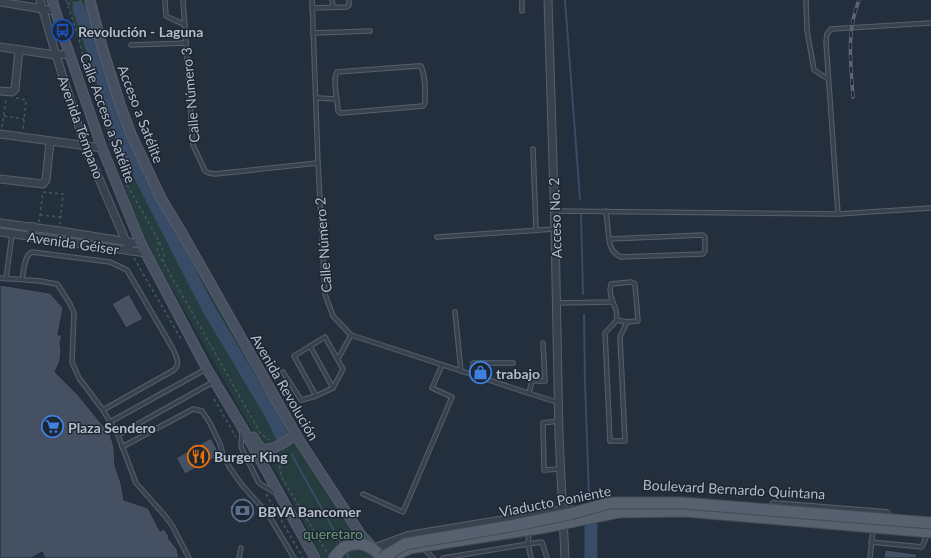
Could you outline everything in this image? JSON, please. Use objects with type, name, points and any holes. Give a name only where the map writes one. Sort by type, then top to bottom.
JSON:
[{"type":"main road","name":"Acceso a Satélite","points":[[87,0],[120,104],[133,138],[161,198],[182,233]]},
{"type":"main road","name":"Calle Acceso a Satélite","points":[[53,4],[102,148],[141,244]]},
{"type":"main road","name":"Avenida Revolución","points":[[182,233],[294,436],[361,535],[373,549]]},
{"type":"main road","points":[[141,244],[214,382],[242,427],[280,496],[325,557],[344,547],[357,543],[373,549],[382,558]]},
{"type":"main road","points":[[230,409],[240,414],[259,446],[264,449],[274,447],[294,436]]},
{"type":"main road","name":"Viaducto Poniente","points":[[382,558],[405,544],[570,514],[609,503],[683,503],[930,529]]},
{"type":"main road","name":"Boulevard Bernardo Quintana","points":[[392,558],[410,548],[530,529],[619,512],[686,511],[873,526],[930,529]]},
{"type":"street","points":[[39,0],[53,4]]},
{"type":"street","name":"Avenida Témpano","points":[[39,0],[85,146],[130,251]]},
{"type":"street","name":"Acceso No. 2","points":[[548,0],[561,469]]},
{"type":"street","points":[[0,2],[42,9],[53,4]]},
{"type":"street","points":[[0,47],[56,54],[69,54]]},
{"type":"street","points":[[0,91],[12,95],[15,87],[19,50]]},
{"type":"street","points":[[1,134],[102,148]]},
{"type":"street","points":[[0,179],[41,185],[45,183],[50,142]]},
{"type":"street","name":"Avenida Géiser","points":[[0,223],[141,244]]},
{"type":"street","points":[[31,237],[36,228]]},
{"type":"street","name":"Avenida Géiser","points":[[0,232],[146,253]]},
{"type":"street","points":[[561,469],[566,509],[564,522],[565,558]]},
{"type":"street","name":"Boulevard Bernardo Quintana","points":[[373,549],[408,536],[603,502],[656,498],[846,510],[931,518]]},
{"type":"lane","points":[[165,0],[166,16],[185,25]]},
{"type":"lane","name":"Calle Número 3","points":[[183,0],[193,145],[205,170],[209,173],[215,174],[318,163]]},
{"type":"lane","name":"Calle Número 2","points":[[312,0],[318,163],[325,294],[333,316],[351,335],[559,404]]},
{"type":"lane","points":[[332,0],[333,7]]},
{"type":"lane","points":[[312,8],[348,6],[349,0]]},
{"type":"lane","points":[[522,0],[522,11]]},
{"type":"lane","points":[[806,0],[807,30],[814,70],[828,79]]},
{"type":"lane","points":[[838,214],[828,79],[826,38],[828,31],[831,29],[931,23]]},
{"type":"lane","points":[[313,33],[370,31]]},
{"type":"lane","points":[[131,45],[186,43]]},
{"type":"lane","points":[[421,66],[424,78],[425,103],[423,106],[340,113],[338,111],[337,99],[335,75],[337,72],[421,66]]},
{"type":"lane","points":[[316,98],[337,99]]},
{"type":"lane","points":[[533,149],[536,230]]},
{"type":"lane","points":[[554,210],[838,214],[931,208]]},
{"type":"lane","points":[[606,211],[609,239],[613,251],[621,257],[702,254],[705,251],[704,235],[609,239]]},
{"type":"lane","points":[[437,237],[555,228]]},
{"type":"lane","points":[[6,279],[12,234]]},
{"type":"lane","points":[[22,279],[27,257],[32,252],[104,261],[127,270],[173,349],[178,361],[176,369],[103,410]]},
{"type":"lane","points":[[0,278],[22,279],[56,284],[67,298],[74,313],[72,362],[79,378],[103,410],[118,435],[136,483],[173,526],[189,558]]},
{"type":"lane","points":[[617,320],[627,322],[638,321],[634,282],[611,284],[610,287],[617,320],[605,333],[610,442],[625,441],[620,337],[627,322]]},
{"type":"lane","points":[[557,303],[612,302]]},
{"type":"lane","points":[[455,312],[461,371]]},
{"type":"lane","points":[[338,359],[351,335]]},
{"type":"lane","points":[[283,372],[301,400],[316,396],[333,388],[343,369],[325,337],[294,356],[316,396]]},
{"type":"lane","points":[[529,393],[532,381],[545,381],[543,343]]},
{"type":"lane","points":[[310,346],[333,388]]},
{"type":"lane","points":[[472,375],[473,363],[513,363]]},
{"type":"lane","points":[[363,494],[404,512],[452,397],[432,388],[442,365]]},
{"type":"lane","points":[[110,422],[207,369]]},
{"type":"lane","points":[[118,435],[214,382]]},
{"type":"lane","points":[[122,447],[193,409],[202,412],[210,423],[230,468],[242,485],[268,514],[294,558]]},
{"type":"lane","points":[[559,421],[543,423],[544,470],[561,469]]},
{"type":"lane","points":[[870,558],[873,526]]},
{"type":"lane","points":[[530,529],[528,544],[531,558]]},
{"type":"lane","points":[[871,542],[922,547],[930,529]]},
{"type":"lane","points":[[444,558],[542,542],[547,558]]},
{"type":"lane","points":[[422,546],[433,558]]},
{"type":"lane","points":[[239,558],[241,548]]},
{"type":"path","points":[[66,0],[78,36],[90,81],[105,123],[112,151]]},
{"type":"path","points":[[67,4],[87,0]]},
{"type":"path","points":[[1,134],[6,97],[12,95],[26,100],[22,137]]},
{"type":"path","points":[[4,116],[24,119]]},
{"type":"path","points":[[125,182],[152,228],[164,253],[163,262]]},
{"type":"path","points":[[36,228],[40,215],[45,183]]},
{"type":"path","points":[[40,215],[61,217],[63,194],[43,192]]},
{"type":"path","points":[[158,242],[157,251],[163,262],[261,434],[268,439],[274,447],[279,459],[282,478],[326,551],[325,557]]},
{"type":"green space","name":"queretaro","points":[[68,0],[95,0],[135,142],[265,380],[374,558],[322,558],[291,498],[139,231],[76,31]]},
{"type":"green space","points":[[0,225],[100,239],[100,245],[0,230]]},
{"type":"building","name":"Plaza Sendero","points":[[0,285],[50,293],[63,308],[58,335],[62,335],[60,343],[60,361],[55,372],[78,395],[110,434],[114,447],[115,465],[121,483],[124,500],[148,508],[160,531],[164,529],[169,536],[168,538],[177,549],[179,558],[45,558],[42,552],[31,558],[0,558]]},
{"type":"building","points":[[129,294],[143,319],[126,328],[112,304]]},
{"type":"building","name":"Burger King","points":[[211,438],[220,455],[185,474],[176,458]]},
{"type":"building","name":"BBVA Bancomer","points":[[245,497],[255,515],[239,524],[229,507]]},
{"type":"building","points":[[885,550],[917,554],[916,558],[884,558]]},
{"type":"waterway","points":[[565,0],[580,199]]},
{"type":"waterway","points":[[79,8],[123,142],[208,308],[271,414],[282,436]]},
{"type":"waterway","points":[[581,214],[583,294]]},
{"type":"waterway","points":[[584,315],[589,496]]},
{"type":"waterway","points":[[292,455],[342,545]]},
{"type":"waterway","points":[[591,522],[591,558]]},
{"type":"waterway","points":[[345,550],[349,558]]},
{"type":"railway","points":[[853,97],[850,48],[852,24],[859,0]]},
{"type":"place","name":"Revolución - Laguna","points":[[62,31]]},
{"type":"place","name":"trabajo","points":[[481,373]]},
{"type":"place","name":"Plaza Sendero","points":[[52,427]]},
{"type":"place","name":"Burger King","points":[[198,456]]},
{"type":"place","name":"BBVA Bancomer","points":[[242,511]]}]
